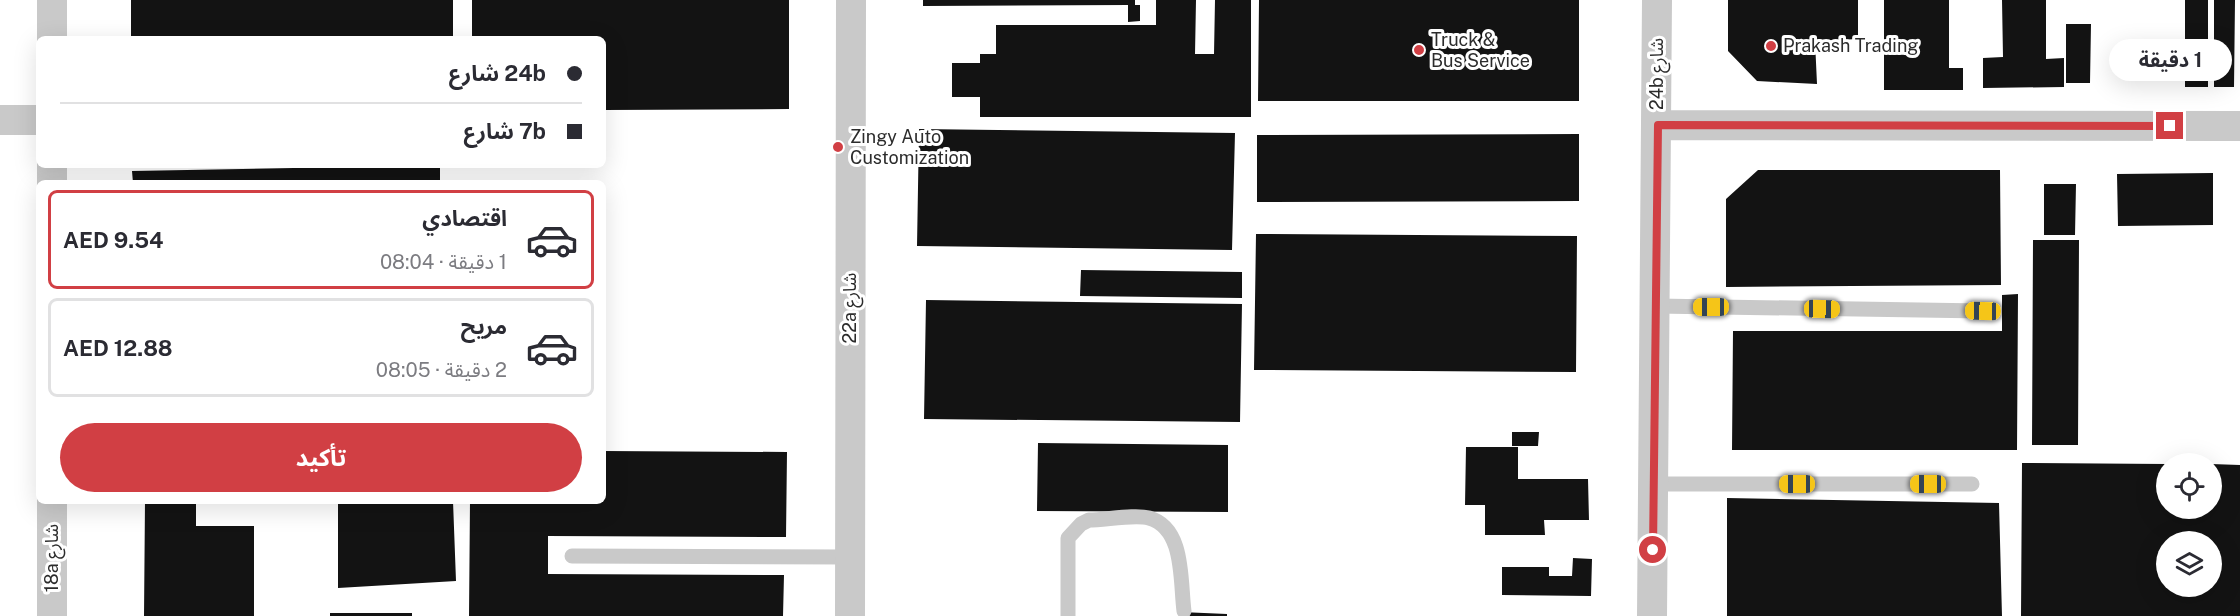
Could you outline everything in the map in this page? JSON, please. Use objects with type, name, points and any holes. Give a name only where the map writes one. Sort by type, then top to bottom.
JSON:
[{"type":"street","points":[[52,0],[52,36]]},
{"type":"street","name":"22a شارع","points":[[850,616],[851,0]]},
{"type":"street","name":"24b شارع","points":[[1652,616],[1658,125],[1657,0]]},
{"type":"street","points":[[0,120],[36,120]]},
{"type":"street","points":[[1658,125],[2240,126]]},
{"type":"street","name":"18a شارع","points":[[52,504],[52,616]]},
{"type":"lane","points":[[1656,306],[1983,311]]},
{"type":"lane","points":[[1654,484],[1972,484]]},
{"type":"lane","points":[[1068,616],[1066,547],[1068,538],[1075,529],[1089,520],[1147,517],[1167,529],[1176,544],[1184,611]]},
{"type":"lane","points":[[572,556],[850,557]]},
{"type":"building","points":[[131,0],[453,0],[453,36],[131,36]]},
{"type":"building","points":[[472,0],[789,0],[789,109],[606,110],[606,36],[472,36]]},
{"type":"building","points":[[923,0],[1135,0],[1135,5],[1140,5],[1140,21],[1128,22],[1128,5],[923,6]]},
{"type":"building","points":[[1156,0],[1196,0],[1195,54],[1214,54],[1215,0],[1251,0],[1251,117],[980,117],[980,97],[952,97],[952,63],[980,63],[980,54],[996,54],[996,25],[1156,25]]},
{"type":"building","name":"Truck & Bus Service","points":[[1259,0],[1579,0],[1579,101],[1258,101]]},
{"type":"building","name":"Prakash Trading","points":[[1728,0],[1858,0],[1858,39],[1815,41],[1817,84],[1757,81],[1728,51]]},
{"type":"building","points":[[1884,0],[1949,0],[1949,68],[1963,68],[1963,90],[1884,90]]},
{"type":"building","points":[[2002,0],[2046,0],[2046,59],[2064,58],[2064,87],[1983,88],[1983,58],[2003,57]]},
{"type":"building","points":[[2185,0],[2208,0],[2208,87],[2185,87]]},
{"type":"building","points":[[2214,0],[2235,0],[2234,87],[2214,87]]},
{"type":"building","points":[[2066,24],[2091,24],[2090,83],[2066,83]]},
{"type":"building","points":[[919,129],[1235,133],[1232,250],[917,246]]},
{"type":"building","points":[[1579,134],[1579,201],[1257,202],[1257,135]]},
{"type":"building","points":[[440,168],[440,180],[133,180],[132,171]]},
{"type":"building","points":[[1758,170],[2000,170],[2001,285],[1726,287],[1726,199]]},
{"type":"building","points":[[2213,173],[2213,225],[2118,226],[2117,174]]},
{"type":"building","points":[[2044,184],[2076,184],[2075,235],[2044,235]]},
{"type":"building","points":[[1256,234],[1577,236],[1576,372],[1254,370]]},
{"type":"building","points":[[2033,240],[2079,240],[2078,445],[2032,445]]},
{"type":"building","points":[[1081,270],[1242,272],[1242,298],[1080,296]]},
{"type":"building","points":[[2018,294],[2017,450],[1732,450],[1733,331],[2002,331],[2002,295]]},
{"type":"building","points":[[926,300],[1242,304],[1240,422],[924,419]]},
{"type":"building","points":[[1512,432],[1539,432],[1538,446],[1512,446]]},
{"type":"building","points":[[1038,443],[1228,445],[1228,512],[1037,511]]},
{"type":"building","points":[[1466,447],[1518,447],[1518,479],[1588,479],[1589,520],[1544,520],[1545,535],[1485,535],[1485,505],[1465,505]]},
{"type":"building","points":[[606,451],[787,452],[786,537],[548,536],[548,574],[784,575],[783,616],[469,616],[470,504],[606,504]]},
{"type":"building","points":[[2022,463],[2156,464],[2156,519],[2222,519],[2222,464],[2240,465],[2240,616],[2021,616]]},
{"type":"building","points":[[1727,498],[1999,503],[2002,616],[1727,616]]},
{"type":"building","points":[[145,504],[196,504],[196,526],[254,526],[254,616],[144,616]]},
{"type":"building","points":[[338,504],[453,504],[456,581],[338,588]]},
{"type":"building","points":[[1573,558],[1592,559],[1591,596],[1502,595],[1502,567],[1549,567],[1549,576],[1572,576]]},
{"type":"building","points":[[1181,612],[1227,614],[1227,616],[1181,616]]},
{"type":"building","points":[[330,613],[412,613],[412,616],[330,616]]},
{"type":"place","name":"Prakash Trading","points":[[1771,46]]},
{"type":"place","name":"Truck & Bus Service","points":[[1419,50]]},
{"type":"place","name":"Zingy Auto Customization","points":[[838,147]]},
{"type":"route","points":[[1653,550],[1658,125],[2170,126]]}]
